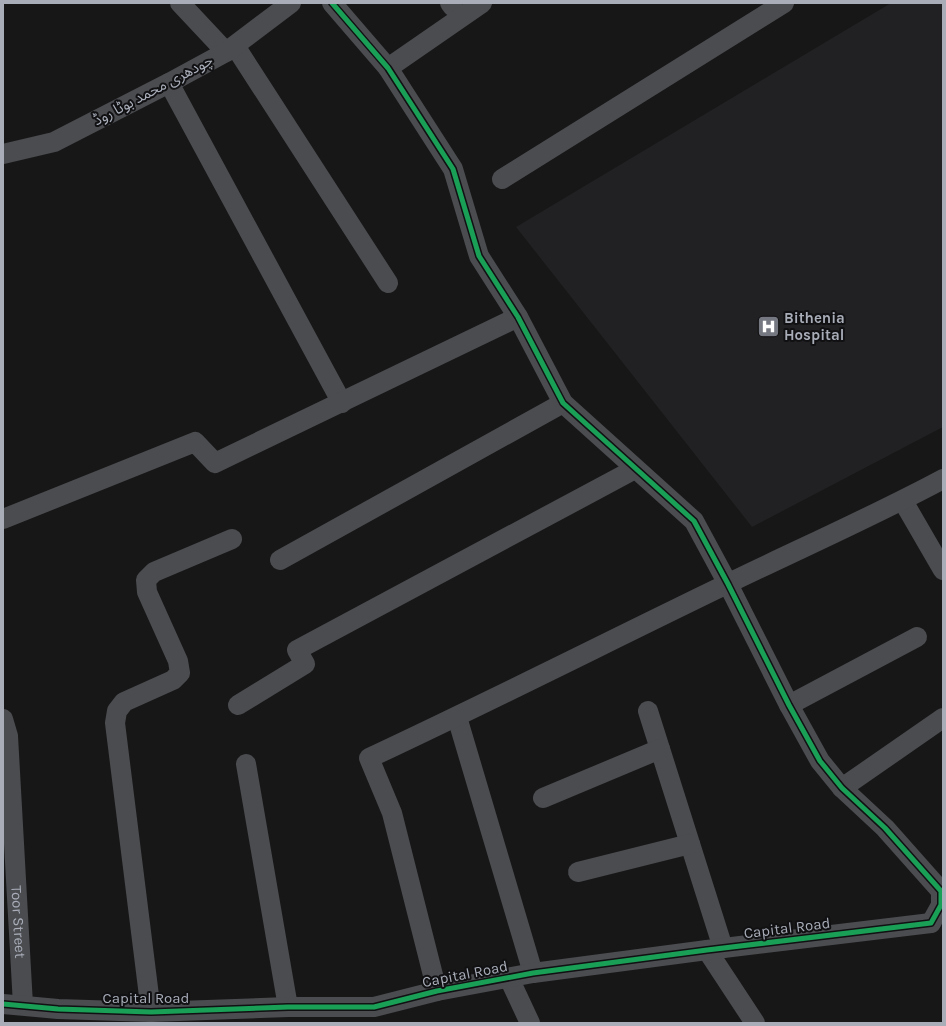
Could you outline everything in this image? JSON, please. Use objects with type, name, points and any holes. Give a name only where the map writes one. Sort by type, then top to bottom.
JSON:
[{"type":"street","points":[[180,3],[230,49],[388,283]]},
{"type":"street","name":"چودھری محمد بوٹا روڈ","points":[[3,154],[54,142],[169,83],[230,49],[291,3]]},
{"type":"street","points":[[332,3],[388,68],[453,169],[479,256],[518,316],[563,403],[694,521],[728,584],[789,705],[820,761],[842,788],[885,828],[941,891],[941,905],[937,926]]},
{"type":"street","points":[[388,68],[482,3]]},
{"type":"street","points":[[502,178],[784,3]]},
{"type":"street","points":[[169,83],[342,403]]},
{"type":"street","points":[[3,518],[195,442],[215,463],[342,403],[518,316]]},
{"type":"street","points":[[280,560],[563,403]]},
{"type":"street","points":[[238,705],[305,664],[297,650],[635,469]]},
{"type":"street","points":[[436,990],[392,813],[369,758],[457,717],[728,584],[903,501],[943,479]]},
{"type":"street","points":[[903,501],[943,570]]},
{"type":"street","points":[[151,1012],[115,723],[117,711],[124,702],[173,680],[180,672],[178,661],[147,592],[146,580],[154,572],[232,539]]},
{"type":"street","points":[[789,705],[917,637]]},
{"type":"street","points":[[648,711],[690,844],[715,949],[755,1023]]},
{"type":"street","points":[[457,717],[533,973]]},
{"type":"street","points":[[842,788],[943,718]]},
{"type":"street","name":"Toor Street","points":[[3,719],[8,736],[23,1005]]},
{"type":"street","points":[[543,798],[660,749]]},
{"type":"street","points":[[246,764],[288,1008]]},
{"type":"street","points":[[578,872],[690,844]]},
{"type":"street","name":"Capital Road","points":[[3,1004],[23,1005],[55,1016],[151,1012],[257,1016],[288,1008],[378,1015],[436,990],[533,973],[715,949],[937,926]]},
{"type":"street","points":[[509,978],[530,1023]]},
{"type":"shaded area","name":"Bithenia Hospital","points":[[891,3],[943,3],[943,427],[752,527],[516,227]]},
{"type":"cycle path","points":[[3,1004],[58,1009],[151,1012],[288,1007],[374,1007],[437,991],[533,973],[931,923],[941,905],[941,891],[885,828],[842,788],[820,761],[789,705],[728,584],[694,521],[563,403],[518,317],[479,256],[453,169],[388,68],[332,3]]},
{"type":"place","name":"Bithenia Hospital","points":[[769,327]]}]
